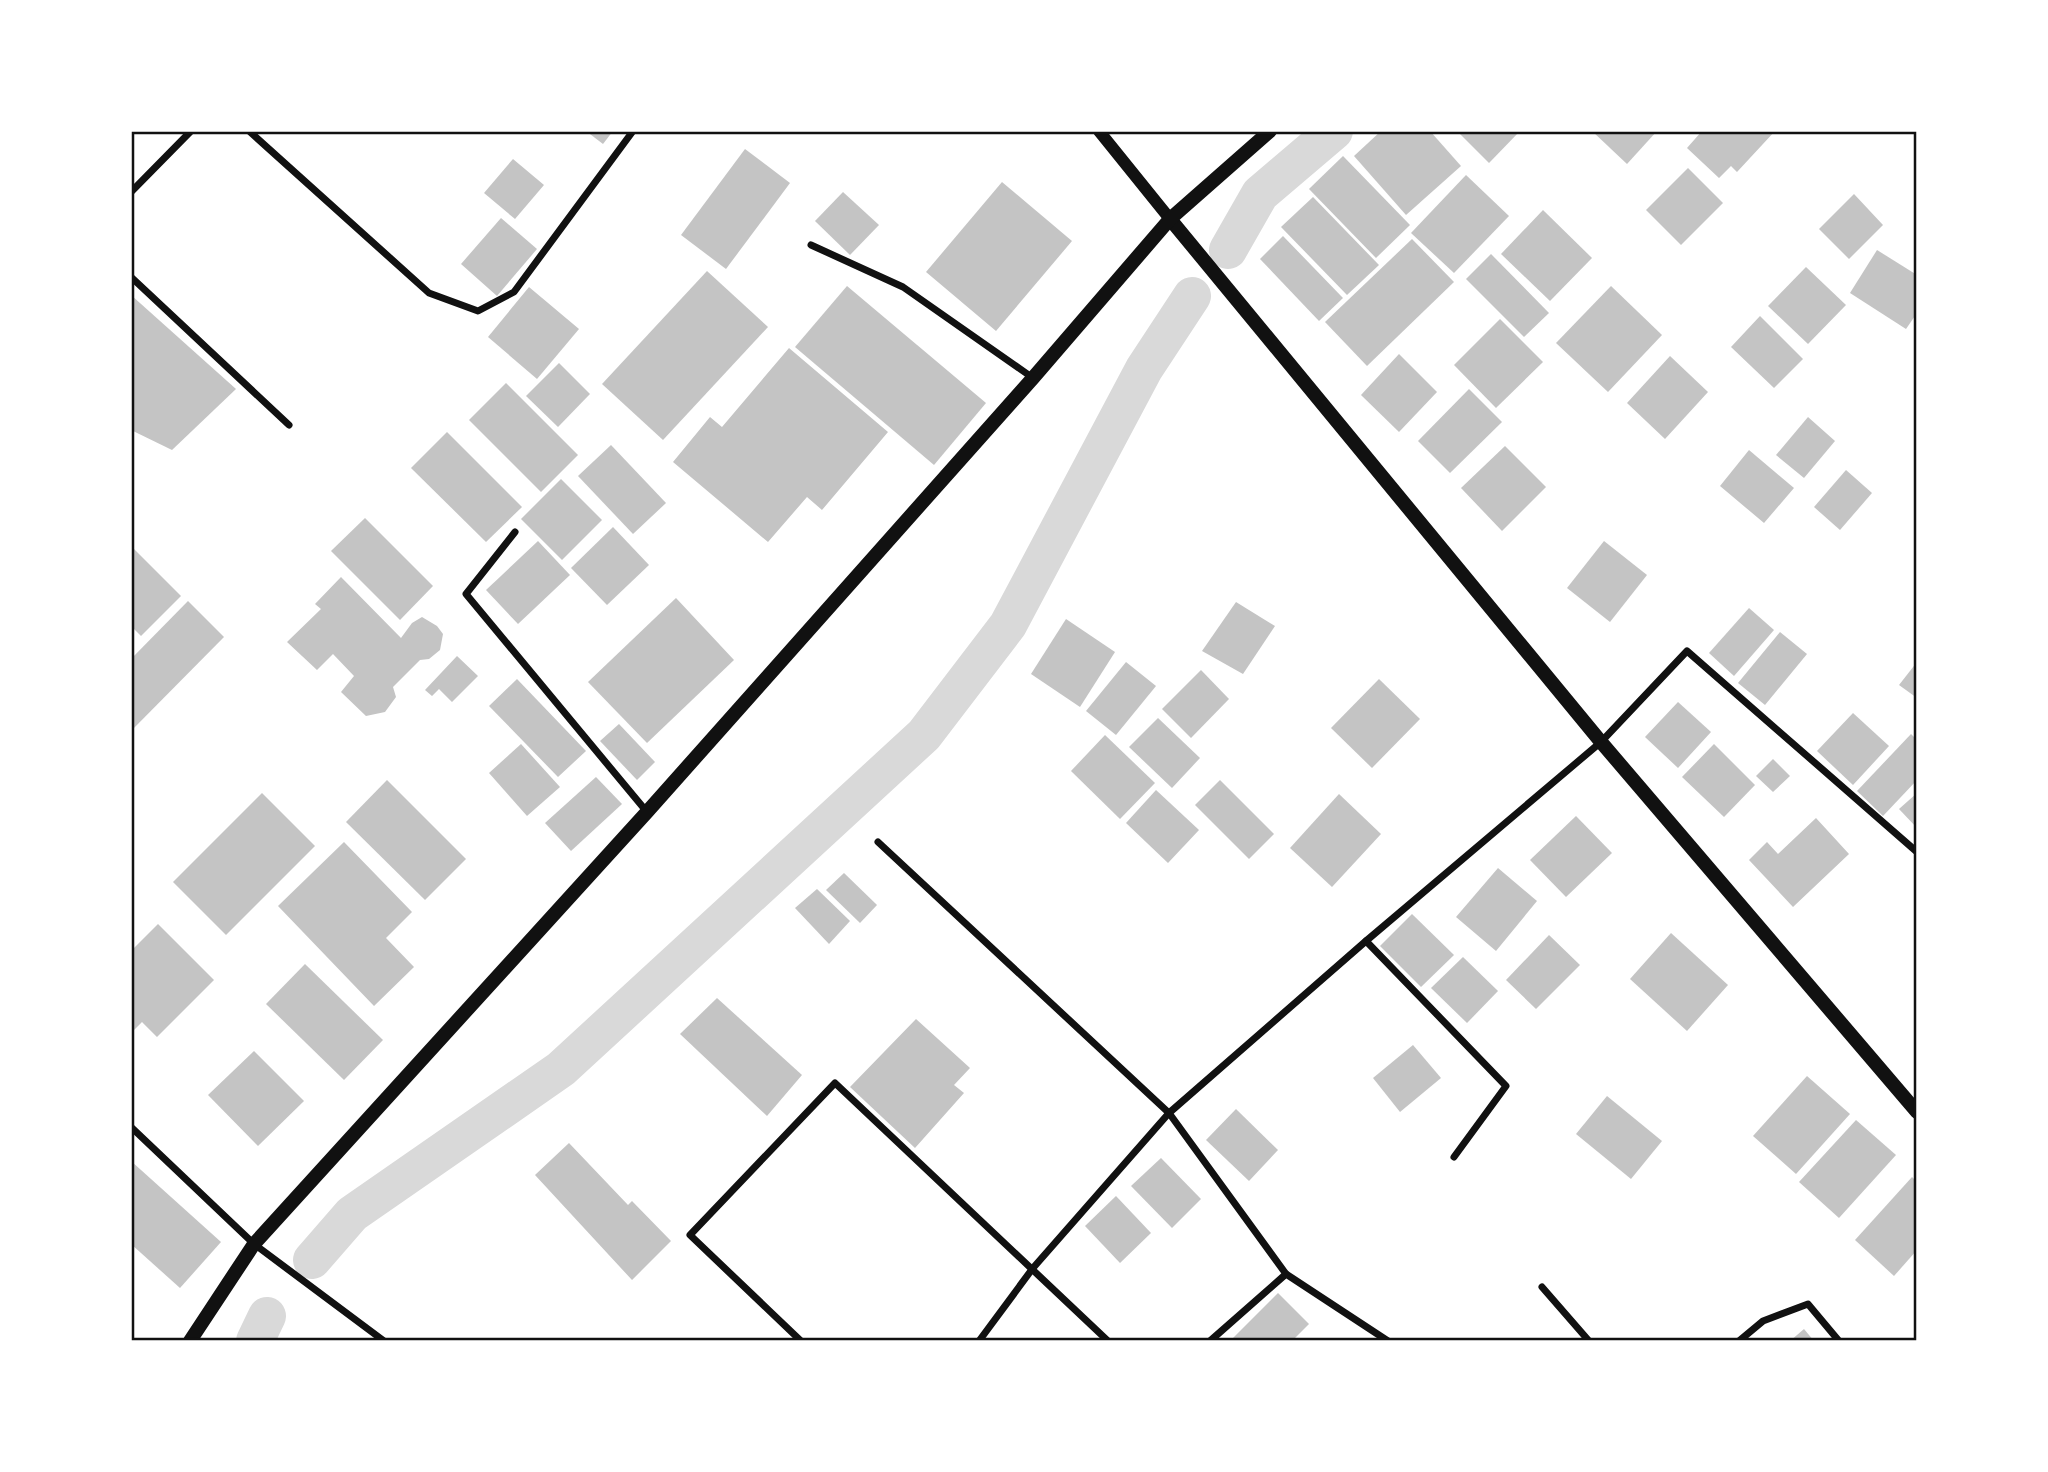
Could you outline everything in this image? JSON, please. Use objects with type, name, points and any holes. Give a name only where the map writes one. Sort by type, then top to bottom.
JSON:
[{"type":"main road","points":[[190,1341],[254,1244],[647,812],[1033,378],[1170,219],[1270,131]]},
{"type":"main road","points":[[1170,219],[1601,742],[1917,1112]]},
{"type":"street","points":[[131,192],[191,131]]},
{"type":"street","points":[[249,131],[429,293],[478,311],[514,292],[633,131]]},
{"type":"street","points":[[1099,131],[1170,219]]},
{"type":"street","points":[[811,245],[903,287],[1033,378]]},
{"type":"street","points":[[131,277],[289,425]]},
{"type":"street","points":[[514,532],[466,594],[647,812]]},
{"type":"street","points":[[979,1341],[1033,1268],[1169,1113],[1366,941],[1601,742],[1687,651],[1917,852]]},
{"type":"street","points":[[878,842],[1169,1113],[1286,1274],[1388,1341]]},
{"type":"street","points":[[1366,941],[1506,1086],[1454,1157]]},
{"type":"street","points":[[801,1341],[690,1236],[835,1083],[1108,1341]]},
{"type":"street","points":[[131,1127],[254,1244],[384,1341]]},
{"type":"street","points":[[1210,1341],[1286,1274]]},
{"type":"street","points":[[1542,1287],[1589,1341]]},
{"type":"street","points":[[1739,1341],[1763,1321],[1808,1304],[1839,1341]]},
{"type":"building","points":[[586,131],[613,131],[603,144]]},
{"type":"building","points":[[1381,131],[1430,131],[1461,166],[1406,215],[1354,156]]},
{"type":"building","points":[[1457,131],[1520,131],[1489,163]]},
{"type":"building","points":[[1592,131],[1657,131],[1627,164]]},
{"type":"building","points":[[1702,131],[1775,131],[1737,172],[1731,166],[1719,178],[1687,148]]},
{"type":"building","points":[[745,149],[790,183],[726,269],[681,235]]},
{"type":"building","points":[[1343,156],[1410,225],[1376,258],[1309,189]]},
{"type":"building","points":[[513,159],[544,185],[515,219],[484,193]]},
{"type":"building","points":[[1688,168],[1723,203],[1681,245],[1646,210]]},
{"type":"building","points":[[1466,175],[1509,216],[1454,273],[1411,233]]},
{"type":"building","points":[[1002,182],[1072,241],[996,331],[926,272]]},
{"type":"building","points":[[843,192],[879,225],[850,255],[815,221]]},
{"type":"building","points":[[1854,194],[1883,225],[1849,259],[1819,229]]},
{"type":"building","points":[[1313,197],[1379,265],[1347,295],[1281,227]]},
{"type":"building","points":[[1543,210],[1592,258],[1550,301],[1501,254]]},
{"type":"building","points":[[501,218],[537,249],[497,296],[461,264]]},
{"type":"building","points":[[1283,236],[1343,298],[1319,321],[1260,259]]},
{"type":"building","points":[[1412,239],[1454,282],[1367,366],[1325,322]]},
{"type":"building","points":[[1877,250],[1917,275],[1917,313],[1906,329],[1850,293]]},
{"type":"building","points":[[1491,254],[1549,313],[1524,337],[1466,279]]},
{"type":"building","points":[[1806,267],[1846,305],[1808,344],[1768,306]]},
{"type":"building","points":[[707,271],[768,327],[663,440],[602,384]]},
{"type":"building","points":[[847,286],[986,403],[934,465],[795,347]]},
{"type":"building","points":[[1611,286],[1662,335],[1608,392],[1556,343]]},
{"type":"building","points":[[529,287],[579,329],[537,379],[488,337]]},
{"type":"building","points":[[131,295],[236,389],[172,450],[131,430]]},
{"type":"building","points":[[1760,316],[1803,359],[1774,388],[1731,347]]},
{"type":"building","points":[[1500,319],[1543,362],[1496,408],[1454,365]]},
{"type":"building","points":[[789,348],[888,432],[822,510],[807,497],[768,542],[673,462],[710,417],[722,427]]},
{"type":"building","points":[[1399,354],[1437,392],[1399,432],[1361,395]]},
{"type":"building","points":[[1670,356],[1708,392],[1665,439],[1627,403]]},
{"type":"building","points":[[559,363],[590,394],[558,427],[526,396]]},
{"type":"building","points":[[506,383],[578,455],[541,492],[469,420]]},
{"type":"building","points":[[1469,389],[1502,422],[1450,473],[1418,441]]},
{"type":"building","points":[[1808,417],[1835,441],[1804,478],[1776,455]]},
{"type":"building","points":[[447,432],[522,507],[486,542],[411,468]]},
{"type":"building","points":[[611,445],[666,503],[633,534],[578,476]]},
{"type":"building","points":[[1505,446],[1546,487],[1502,531],[1461,488]]},
{"type":"building","points":[[1749,450],[1794,488],[1764,523],[1720,486]]},
{"type":"building","points":[[1846,470],[1872,493],[1840,530],[1814,507]]},
{"type":"building","points":[[561,479],[602,520],[562,560],[521,519]]},
{"type":"building","points":[[365,518],[433,586],[400,620],[331,551]]},
{"type":"building","points":[[613,527],[649,565],[607,605],[571,568]]},
{"type":"building","points":[[538,541],[570,575],[518,624],[486,590]]},
{"type":"building","points":[[1604,541],[1647,575],[1610,622],[1567,588]]},
{"type":"building","points":[[131,546],[181,596],[141,636],[131,626]]},
{"type":"building","points":[[341,577],[401,638],[412,623],[422,617],[437,626],[443,634],[440,650],[429,659],[420,660],[393,687],[396,697],[385,712],[366,716],[341,692],[354,676],[333,654],[317,670],[287,642],[321,609],[315,604]]},
{"type":"building","points":[[676,598],[734,660],[647,743],[588,682]]},
{"type":"building","points":[[188,601],[224,637],[131,731],[131,659]]},
{"type":"building","points":[[1236,602],[1275,626],[1243,674],[1202,651]]},
{"type":"building","points":[[1749,608],[1774,630],[1734,676],[1709,653]]},
{"type":"building","points":[[1066,619],[1115,652],[1080,707],[1031,674]]},
{"type":"building","points":[[1780,632],[1807,654],[1765,705],[1738,683]]},
{"type":"building","points":[[457,656],[478,676],[452,702],[439,689],[432,696],[425,690]]},
{"type":"building","points":[[1126,662],[1156,686],[1116,735],[1086,711]]},
{"type":"building","points":[[1917,662],[1917,698],[1899,685]]},
{"type":"building","points":[[1201,670],[1229,699],[1191,738],[1162,709]]},
{"type":"building","points":[[517,679],[586,751],[558,777],[489,706]]},
{"type":"building","points":[[1379,679],[1420,719],[1372,768],[1331,728]]},
{"type":"building","points":[[1678,702],[1711,732],[1678,768],[1645,737]]},
{"type":"building","points":[[1853,713],[1889,746],[1853,785],[1817,751]]},
{"type":"building","points":[[1158,718],[1200,758],[1172,788],[1129,747]]},
{"type":"building","points":[[619,724],[655,762],[637,780],[600,741]]},
{"type":"building","points":[[1911,734],[1917,740],[1917,780],[1883,816],[1857,791]]},
{"type":"building","points":[[1105,735],[1155,783],[1120,819],[1071,771]]},
{"type":"building","points":[[521,744],[560,787],[527,816],[489,773]]},
{"type":"building","points":[[1714,744],[1755,785],[1724,817],[1682,777]]},
{"type":"building","points":[[1773,759],[1790,776],[1773,792],[1756,776]]},
{"type":"building","points":[[596,777],[622,804],[571,851],[545,823]]},
{"type":"building","points":[[387,780],[466,859],[425,900],[346,822]]},
{"type":"building","points":[[1220,780],[1274,834],[1249,859],[1195,805]]},
{"type":"building","points":[[1156,790],[1199,830],[1168,863],[1126,823]]},
{"type":"building","points":[[262,793],[315,846],[226,935],[173,882]]},
{"type":"building","points":[[1917,793],[1917,828],[1899,809]]},
{"type":"building","points":[[1339,794],[1381,834],[1332,887],[1290,848]]},
{"type":"building","points":[[1576,816],[1612,853],[1566,897],[1530,860]]},
{"type":"building","points":[[1816,818],[1849,854],[1793,907],[1749,860],[1767,842],[1778,854]]},
{"type":"building","points":[[344,842],[412,912],[386,938],[414,967],[374,1006],[278,906]]},
{"type":"building","points":[[1498,868],[1537,901],[1496,951],[1456,917]]},
{"type":"building","points":[[844,873],[877,905],[860,923],[826,890]]},
{"type":"building","points":[[817,889],[850,921],[829,944],[795,908]]},
{"type":"building","points":[[1412,914],[1454,955],[1421,987],[1380,946]]},
{"type":"building","points":[[158,924],[214,980],[157,1037],[142,1022],[131,1033],[131,951]]},
{"type":"building","points":[[1671,933],[1728,985],[1687,1031],[1630,979]]},
{"type":"building","points":[[1549,935],[1580,965],[1536,1009],[1506,980]]},
{"type":"building","points":[[1463,957],[1498,991],[1467,1023],[1431,988]]},
{"type":"building","points":[[305,964],[383,1040],[344,1080],[266,1004]]},
{"type":"building","points":[[717,998],[802,1075],[767,1116],[680,1034]]},
{"type":"building","points":[[916,1019],[970,1068],[954,1085],[964,1093],[915,1148],[850,1087]]},
{"type":"building","points":[[1413,1045],[1441,1078],[1400,1112],[1373,1078]]},
{"type":"building","points":[[254,1051],[304,1101],[258,1146],[208,1095]]},
{"type":"building","points":[[1807,1076],[1850,1114],[1796,1174],[1753,1136]]},
{"type":"building","points":[[1607,1096],[1662,1141],[1631,1179],[1576,1134]]},
{"type":"building","points":[[1236,1109],[1278,1150],[1249,1181],[1206,1140]]},
{"type":"building","points":[[1856,1120],[1896,1155],[1839,1218],[1799,1182]]},
{"type":"building","points":[[569,1143],[628,1205],[632,1201],[671,1241],[632,1280],[535,1175]]},
{"type":"building","points":[[1161,1158],[1201,1199],[1172,1228],[1131,1186]]},
{"type":"building","points":[[131,1161],[221,1242],[180,1288],[131,1244]]},
{"type":"building","points":[[1912,1177],[1917,1182],[1917,1250],[1894,1276],[1855,1240]]},
{"type":"building","points":[[1116,1196],[1151,1233],[1120,1263],[1085,1226]]},
{"type":"building","points":[[1278,1293],[1309,1324],[1292,1341],[1230,1341]]},
{"type":"building","points":[[1804,1329],[1814,1341],[1790,1341]]},
{"type":"waterway","points":[[1228,250],[1260,194],[1334,131]]},
{"type":"waterway","points":[[312,1260],[352,1214],[561,1069],[924,735],[1008,625],[1144,369],[1192,296]]},
{"type":"waterway","points":[[255,1341],[267,1316]]}]
